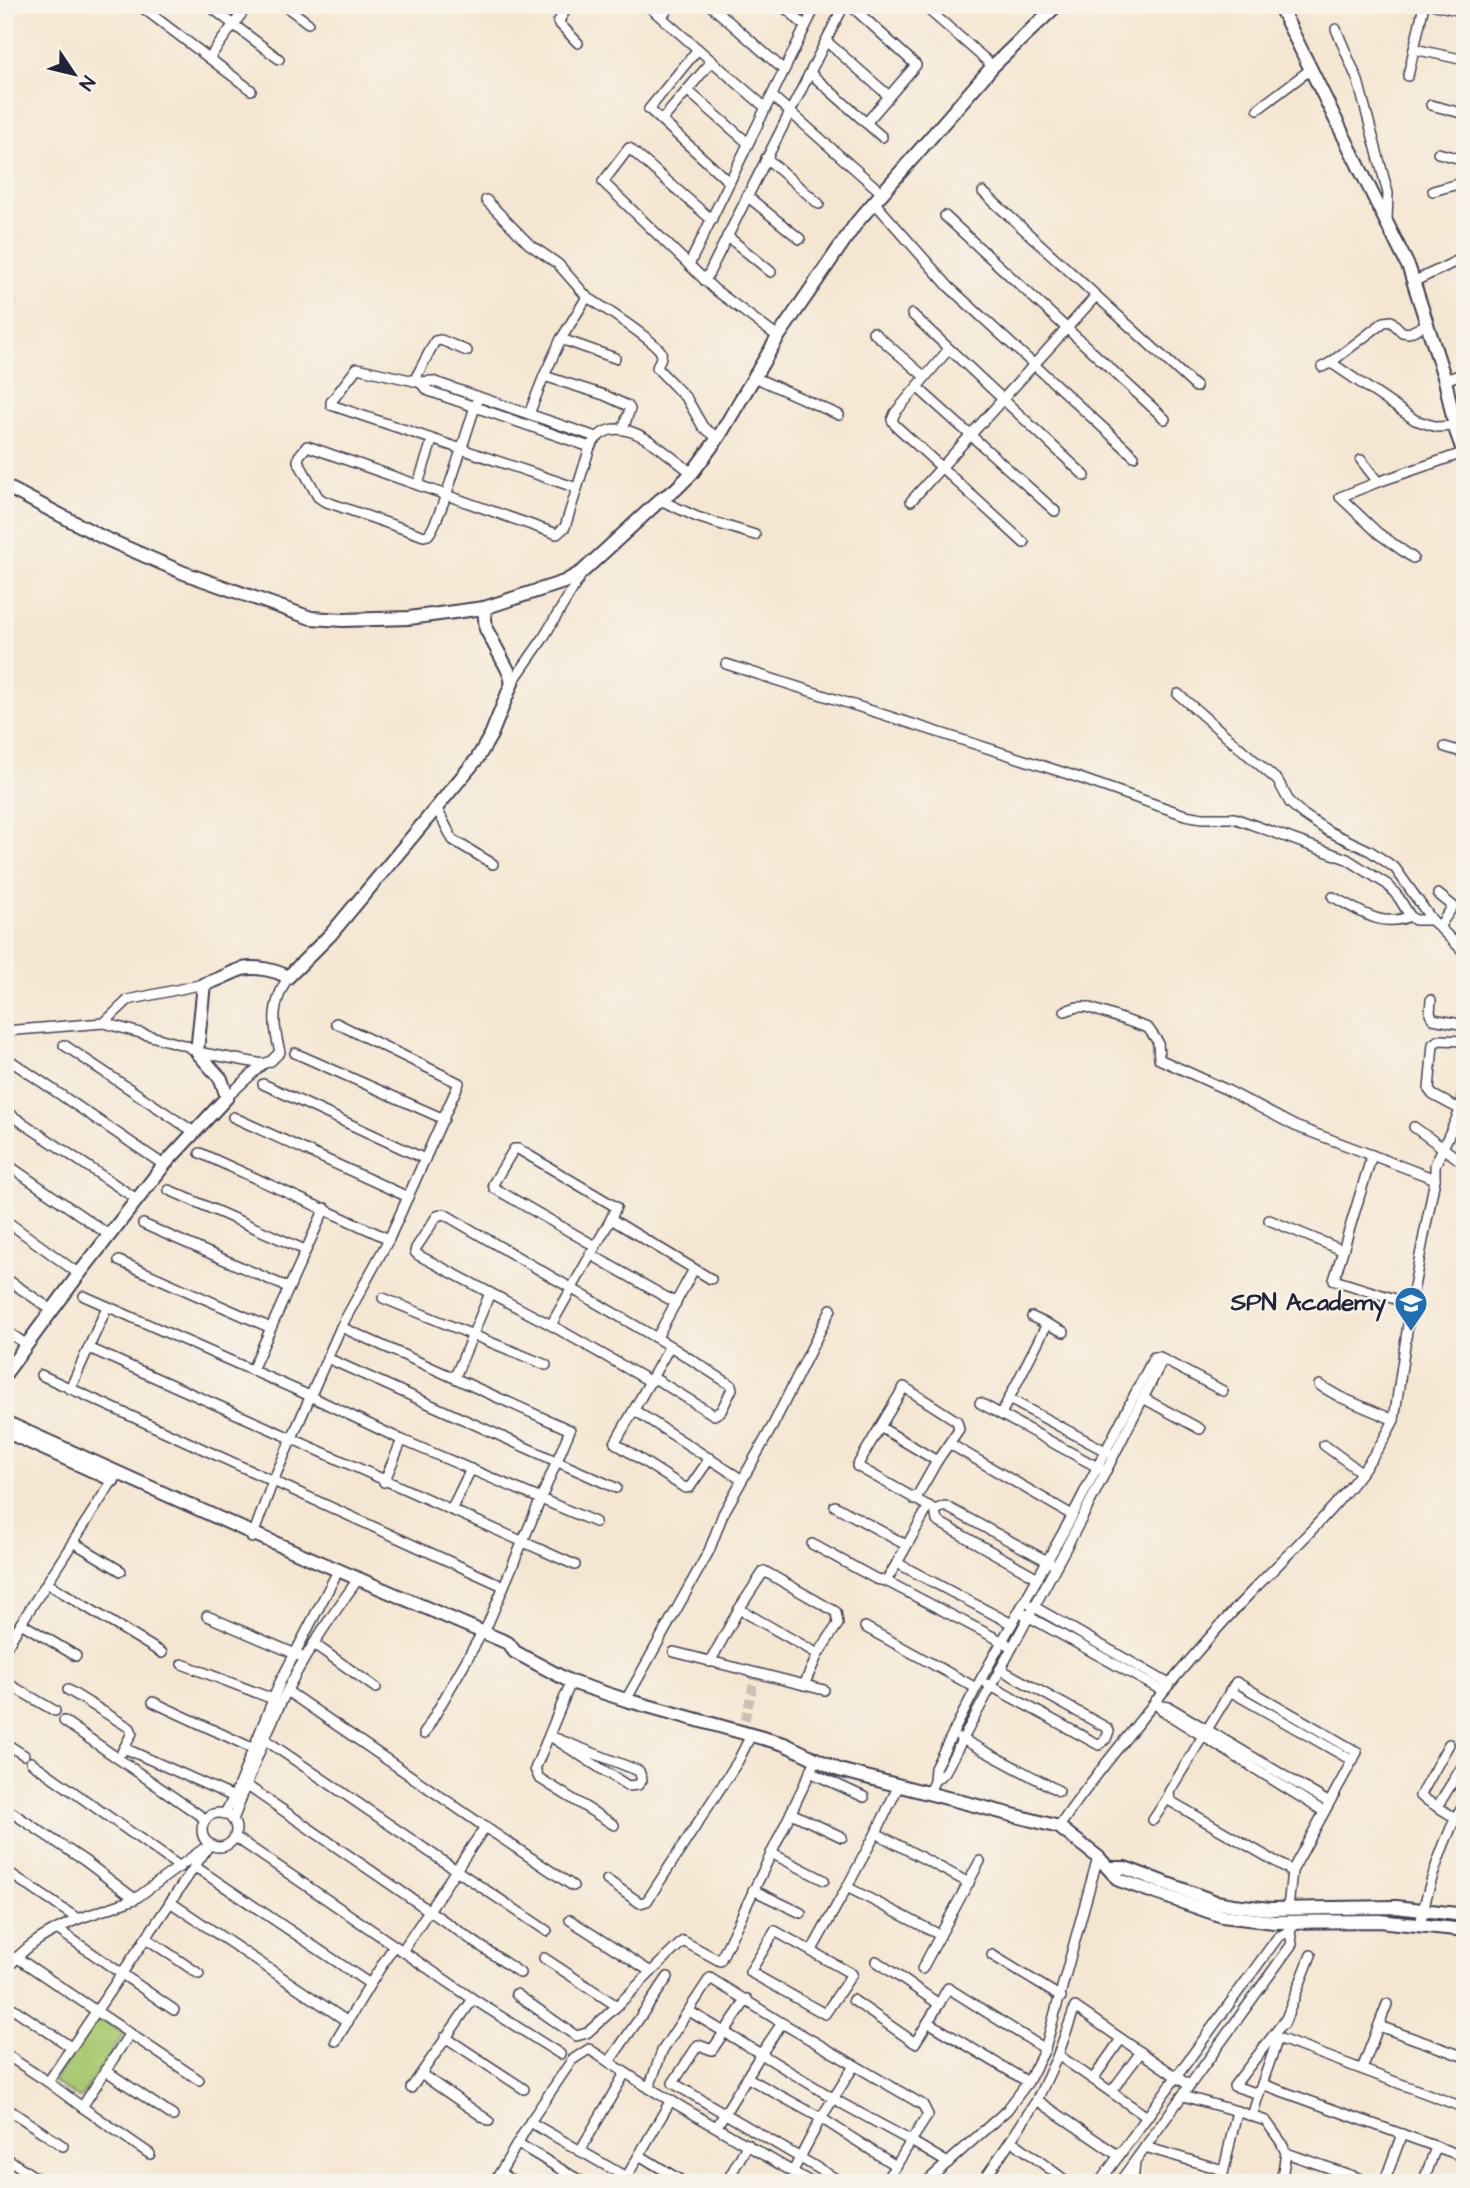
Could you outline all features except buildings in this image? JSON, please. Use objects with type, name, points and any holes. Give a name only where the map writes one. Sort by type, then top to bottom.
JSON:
[{"type":"street","points":[[139,5],[251,90]]},
{"type":"street","points":[[208,5],[279,58]]},
{"type":"street","points":[[209,58],[248,5]]},
{"type":"street","points":[[284,5],[308,23]]},
{"type":"street","points":[[569,5],[558,22],[578,43]]},
{"type":"street","points":[[648,5],[766,108]]},
{"type":"street","points":[[661,17],[673,5]]},
{"type":"street","points":[[710,5],[784,70]]},
{"type":"street","points":[[782,5],[805,26]]},
{"type":"street","points":[[689,265],[816,5]]},
{"type":"street","points":[[705,281],[844,5]]},
{"type":"street","points":[[850,5],[916,65],[866,122]]},
{"type":"street","points":[[923,5],[993,66]]},
{"type":"street","points":[[5,486],[102,537],[184,573],[311,618],[409,618],[484,608],[547,589],[584,570],[690,476],[718,438],[778,337],[857,222],[993,66],[1057,5]]},
{"type":"street","points":[[1279,5],[1413,282],[1445,380],[1454,426],[1464,454],[1340,497],[1378,533],[1413,558]]},
{"type":"street","points":[[1408,76],[1424,5]]},
{"type":"street","points":[[1435,5],[1465,12]]},
{"type":"street","points":[[1336,29],[1358,81],[1388,193],[1387,224]]},
{"type":"street","points":[[827,41],[889,96]]},
{"type":"street","points":[[1414,48],[1465,60]]},
{"type":"street","points":[[698,49],[649,109],[729,182]]},
{"type":"street","points":[[662,120],[712,61]]},
{"type":"street","points":[[1258,109],[1311,69]]},
{"type":"street","points":[[810,74],[882,136]]},
{"type":"street","points":[[687,90],[748,144]]},
{"type":"street","points":[[772,96],[878,198],[949,287],[1134,456]]},
{"type":"street","points":[[1431,105],[1465,114]]},
{"type":"street","points":[[712,220],[629,148],[603,182],[705,281],[778,337]]},
{"type":"street","points":[[1438,153],[1465,160]]},
{"type":"street","points":[[766,158],[819,204]]},
{"type":"street","points":[[1433,191],[1465,182]]},
{"type":"street","points":[[983,192],[1196,387]]},
{"type":"street","points":[[747,196],[800,239]]},
{"type":"street","points":[[486,200],[529,244],[558,264],[587,296],[659,351],[659,372],[687,399],[703,426],[718,438]]},
{"type":"street","points":[[945,216],[1165,419]]},
{"type":"street","points":[[727,236],[771,272]]},
{"type":"street","points":[[1413,282],[1465,257]]},
{"type":"street","points":[[529,414],[561,340],[587,296]]},
{"type":"street","points":[[911,501],[1096,296]]},
{"type":"street","points":[[912,314],[1085,476]]},
{"type":"street","points":[[1427,324],[1405,333],[1388,320],[1326,365],[1415,420],[1437,426],[1454,426]]},
{"type":"street","points":[[873,332],[925,377]]},
{"type":"street","points":[[417,382],[435,341],[441,340],[467,351]]},
{"type":"street","points":[[561,340],[615,358]]},
{"type":"street","points":[[949,349],[895,412],[892,420],[1024,543]]},
{"type":"street","points":[[577,488],[432,441],[331,405],[331,402],[357,368],[417,382],[432,381],[596,437]]},
{"type":"street","points":[[1445,380],[1465,373]]},
{"type":"street","points":[[544,376],[604,395],[628,406],[630,409],[623,429]]},
{"type":"street","points":[[754,377],[839,415]]},
{"type":"street","points":[[417,382],[429,391],[590,447]]},
{"type":"street","points":[[917,387],[1055,511]]},
{"type":"street","points":[[478,397],[445,494],[434,528],[424,536],[321,499],[298,461],[307,446],[418,484],[445,494],[557,534],[565,527],[590,447],[596,437],[608,431],[623,429],[648,440],[690,476]]},
{"type":"street","points":[[418,484],[432,441]]},
{"type":"street","points":[[1361,460],[1378,482]]},
{"type":"street","points":[[660,500],[697,517],[755,534]]},
{"type":"street","points":[[5,1374],[164,1165],[227,1097],[280,1052],[274,1029],[274,1007],[288,977],[331,934],[477,759],[491,735],[512,683],[542,640],[584,570]]},
{"type":"street","points":[[484,608],[486,629],[512,683]]},
{"type":"street","points":[[726,664],[1068,774],[1185,815],[1234,818],[1304,842],[1347,859],[1378,877],[1399,898],[1412,918]]},
{"type":"street","points":[[1178,694],[1279,781],[1290,803],[1304,815],[1328,831],[1370,851],[1395,868],[1432,923],[1465,953]]},
{"type":"street","points":[[1446,747],[1465,753]]},
{"type":"street","points":[[436,807],[453,840],[493,864]]},
{"type":"street","points":[[1432,923],[1453,906],[1438,894]]},
{"type":"street","points":[[1333,897],[1381,921],[1396,922],[1412,918],[1432,923]]},
{"type":"street","points":[[104,1023],[128,1000],[216,981],[243,969],[267,970],[288,977]]},
{"type":"street","points":[[197,1052],[204,984]]},
{"type":"street","points":[[1431,1000],[1430,1013],[1433,1019],[1465,1025]]},
{"type":"street","points":[[1065,1012],[1077,1007],[1087,1007],[1149,1028],[1158,1042],[1159,1059],[1225,1089],[1295,1126],[1435,1179]]},
{"type":"street","points":[[5,1031],[104,1023],[187,1046],[197,1052],[221,1079],[227,1097]]},
{"type":"street","points":[[253,1536],[291,1438],[341,1326],[389,1239],[459,1083],[336,1023]]},
{"type":"street","points":[[1463,1111],[1430,1093],[1428,1086],[1433,1044],[1439,1041],[1465,1041]]},
{"type":"street","points":[[64,1045],[194,1132]]},
{"type":"street","points":[[197,1052],[263,1064]]},
{"type":"street","points":[[295,1053],[444,1119]]},
{"type":"street","points":[[5,1057],[164,1165]]},
{"type":"street","points":[[1059,1827],[1076,1801],[1158,1703],[1166,1688],[1361,1472],[1394,1420],[1411,1304],[1435,1179],[1435,1165],[1463,1111],[1465,1079]]},
{"type":"street","points":[[262,1084],[425,1159]]},
{"type":"street","points":[[5,1111],[138,1200]]},
{"type":"street","points":[[233,1117],[408,1197]]},
{"type":"street","points":[[1413,1128],[1442,1151],[1465,1164]]},
{"type":"street","points":[[551,1325],[572,1287],[593,1250],[611,1219],[616,1207],[518,1149],[512,1153],[493,1184],[494,1188],[593,1250],[676,1303]]},
{"type":"street","points":[[200,1153],[389,1239]]},
{"type":"street","points":[[1372,1155],[1334,1280],[1411,1304]]},
{"type":"street","points":[[5,1163],[110,1235]]},
{"type":"street","points":[[169,1190],[305,1250]]},
{"type":"street","points":[[252,1370],[325,1208]]},
{"type":"street","points":[[440,1213],[657,1337],[731,1385],[732,1389],[721,1411],[714,1415],[490,1293],[415,1252],[440,1213]]},
{"type":"street","points":[[611,1219],[711,1279]]},
{"type":"street","points":[[5,1220],[79,1274]]},
{"type":"street","points":[[1269,1220],[1342,1250]]},
{"type":"street","points":[[143,1224],[289,1288]]},
{"type":"street","points":[[119,1261],[271,1328]]},
{"type":"street","points":[[657,1337],[694,1269]]},
{"type":"street","points":[[5,1278],[52,1310]]},
{"type":"street","points":[[455,1377],[490,1293]]},
{"type":"street","points":[[84,1296],[310,1396],[402,1440],[595,1522]]},
{"type":"street","points":[[383,1298],[546,1365]]},
{"type":"street","points":[[70,1389],[107,1307]]},
{"type":"street","points":[[626,1700],[709,1551],[723,1514],[772,1427],[831,1309]]},
{"type":"street","points":[[1032,1317],[1064,1332]]},
{"type":"street","points":[[1001,1414],[1046,1324]]},
{"type":"street","points":[[341,1326],[570,1430],[482,1635],[424,1734]]},
{"type":"street","points":[[5,1330],[27,1345]]},
{"type":"street","points":[[670,1346],[615,1443],[685,1488],[690,1487],[710,1458]]},
{"type":"street","points":[[89,1348],[575,1566]]},
{"type":"street","points":[[1110,1453],[1154,1357],[1157,1356],[1223,1391]]},
{"type":"street","points":[[327,1358],[616,1488]]},
{"type":"street","points":[[931,1787],[935,1768],[978,1684],[1038,1578],[1052,1564],[1162,1359]]},
{"type":"street","points":[[41,1376],[503,1586]]},
{"type":"street","points":[[1319,1385],[1394,1420]]},
{"type":"street","points":[[915,1500],[959,1429],[957,1421],[904,1387],[857,1466],[915,1500],[932,1508],[945,1506],[1052,1564]]},
{"type":"street","points":[[1143,1398],[1200,1429]]},
{"type":"street","points":[[1009,1399],[1110,1453]]},
{"type":"street","points":[[980,1403],[1101,1469]]},
{"type":"street","points":[[635,1410],[741,1479]]},
{"type":"street","points":[[5,1422],[337,1573],[482,1635],[508,1643],[515,1652],[571,1682],[784,1744],[813,1766],[864,1797]]},
{"type":"street","points":[[880,1427],[937,1461]]},
{"type":"street","points":[[5,1432],[113,1480],[253,1536]]},
{"type":"street","points":[[384,1482],[402,1440]]},
{"type":"street","points":[[950,1444],[1072,1516]]},
{"type":"street","points":[[1324,1445],[1361,1472]]},
{"type":"street","points":[[451,1510],[471,1469]]},
{"type":"street","points":[[931,1787],[945,1772],[1029,1617],[1072,1516],[1101,1469]]},
{"type":"street","points":[[5,1649],[113,1480]]},
{"type":"street","points":[[835,1506],[906,1545]]},
{"type":"street","points":[[886,1581],[906,1545],[932,1508]]},
{"type":"street","points":[[932,1508],[937,1521],[1038,1578]]},
{"type":"street","points":[[73,1542],[121,1571]]},
{"type":"street","points":[[812,1544],[876,1579],[886,1581],[1013,1646]]},
{"type":"street","points":[[897,1563],[1012,1624]]},
{"type":"street","points":[[710,1662],[739,1609],[764,1571],[836,1612],[838,1623],[818,1654],[804,1685]]},
{"type":"street","points":[[225,1813],[273,1699],[337,1573]]},
{"type":"street","points":[[357,1581],[305,1658],[287,1690],[264,1739],[233,1820],[235,1837],[398,1949],[560,2054]]},
{"type":"street","points":[[47,1583],[162,1653]]},
{"type":"street","points":[[1025,1601],[1166,1688]]},
{"type":"street","points":[[739,1609],[818,1654]]},
{"type":"street","points":[[1019,1612],[1166,1688]]},
{"type":"street","points":[[207,1616],[305,1658]]},
{"type":"street","points":[[21,1623],[76,1656]]},
{"type":"street","points":[[865,1627],[978,1684],[990,1686],[1099,1745],[1106,1739],[1109,1731],[1107,1728],[1000,1669]]},
{"type":"street","points":[[314,1644],[376,1688]]},
{"type":"street","points":[[674,1653],[824,1690]]},
{"type":"street","points":[[182,1664],[273,1699]]},
{"type":"street","points":[[5,1682],[55,1711]]},
{"type":"street","points":[[571,1682],[535,1769],[539,1778],[614,1825]]},
{"type":"street","points":[[1153,1820],[1236,1682],[1357,1752],[1292,1871],[1288,1908]]},
{"type":"street","points":[[68,1690],[130,1728],[132,1733],[118,1758]]},
{"type":"street","points":[[287,1690],[573,1886]]},
{"type":"street","points":[[153,1702],[252,1748]]},
{"type":"street","points":[[1158,1703],[1164,1712],[1326,1806]]},
{"type":"street","points":[[64,1721],[205,1819]]},
{"type":"street","points":[[953,1733],[1059,1791]]},
{"type":"street","points":[[607,1880],[640,1903],[647,1901],[738,1761],[751,1735]]},
{"type":"street","points":[[550,1736],[639,1771],[631,1773],[627,1780],[628,1786],[550,1736]]},
{"type":"street","points":[[264,1739],[547,1931]]},
{"type":"street","points":[[5,1744],[180,1867]]},
{"type":"street","points":[[1450,1744],[1420,1796],[1465,1824]]},
{"type":"street","points":[[124,1748],[234,1797]]},
{"type":"street","points":[[1437,1807],[1465,1762]]},
{"type":"street","points":[[813,1766],[899,1785],[931,1787],[1059,1827],[1098,1857],[1119,1880],[1222,1916],[1293,1926],[1379,1921],[1465,1930]]},
{"type":"street","points":[[516,1994],[576,2036],[587,2033],[683,1941],[720,1961],[813,1766]]},
{"type":"street","points":[[247,1785],[520,1973]]},
{"type":"street","points":[[812,1950],[899,1785]]},
{"type":"street","points":[[1168,1797],[1170,1801],[1292,1871]]},
{"type":"street","points":[[1420,1925],[1454,1818],[1465,1801]]},
{"type":"street","points":[[5,1808],[85,1861],[135,1899]]},
{"type":"street","points":[[791,1812],[842,1837]]},
{"type":"street","points":[[233,1820],[225,1813],[214,1814],[205,1819],[204,1839],[217,1847],[224,1846],[235,1837]]},
{"type":"street","points":[[336,2041],[370,1984],[428,1910],[485,1827]]},
{"type":"street","points":[[876,1833],[969,1883]]},
{"type":"street","points":[[5,1972],[16,1957],[42,1935],[135,1899],[210,1844]]},
{"type":"street","points":[[48,2082],[210,1844]]},
{"type":"street","points":[[771,1853],[824,1880]]},
{"type":"street","points":[[925,2183],[1007,2110],[1028,2082],[1045,2049],[1098,1857]]},
{"type":"street","points":[[922,1969],[980,1861]]},
{"type":"street","points":[[194,1866],[370,1984]]},
{"type":"street","points":[[1109,1868],[1125,1868],[1216,1902],[1269,1909],[1373,1907],[1465,1915]]},
{"type":"street","points":[[5,1870],[79,1919]]},
{"type":"street","points":[[847,1887],[940,1935]]},
{"type":"street","points":[[753,1890],[802,1913]]},
{"type":"street","points":[[170,1902],[348,2022]]},
{"type":"street","points":[[570,1920],[651,1972]]},
{"type":"street","points":[[1099,2183],[1278,1937],[1293,1926]]},
{"type":"street","points":[[1111,2166],[1121,2179],[1184,2096],[1292,1944],[1293,1926]]},
{"type":"street","points":[[57,1929],[174,2010]]},
{"type":"street","points":[[775,1931],[812,1950],[852,1974],[825,2014],[750,1972],[775,1931]]},
{"type":"street","points":[[146,1938],[199,1974]]},
{"type":"street","points":[[992,1955],[1061,1997]]},
{"type":"street","points":[[1252,2116],[1278,2038],[1311,1955]]},
{"type":"street","points":[[16,1957],[199,2080]]},
{"type":"street","points":[[544,1958],[617,2006]]},
{"type":"street","points":[[876,1961],[939,2004]]},
{"type":"street","points":[[609,2062],[667,1977]]},
{"type":"street","points":[[649,2088],[662,2051],[710,1979],[927,2109],[928,2115],[883,2183]]},
{"type":"street","points":[[853,2000],[915,2043],[948,1988],[1045,2049]]},
{"type":"street","points":[[411,2088],[473,1999]]},
{"type":"street","points":[[530,2122],[625,2180],[669,2099],[673,2083],[694,2049],[698,2045],[712,2050],[747,1999]]},
{"type":"street","points":[[5,2003],[71,2047]]},
{"type":"street","points":[[1362,2069],[1387,2004]]},
{"type":"street","points":[[984,2182],[1037,2100],[1058,2055],[1075,2007],[1190,2086]]},
{"type":"street","points":[[689,2011],[834,2099],[948,2163]]},
{"type":"street","points":[[1285,2020],[1234,2086],[1260,2089],[1465,2157]]},
{"type":"street","points":[[928,2022],[1028,2082]]},
{"type":"street","points":[[718,2126],[782,2023]]},
{"type":"street","points":[[1378,2026],[1465,2057]]},
{"type":"street","points":[[82,2107],[130,2034]]},
{"type":"street","points":[[445,2037],[524,2090]]},
{"type":"street","points":[[1278,2038],[1465,2108]]},
{"type":"street","points":[[1093,2079],[1121,2039]]},
{"type":"street","points":[[494,2183],[530,2122],[572,2060],[589,2049],[649,2088],[812,2183]]},
{"type":"street","points":[[1111,2092],[1141,2053]]},
{"type":"street","points":[[5,2054],[150,2154]]},
{"type":"street","points":[[1058,2055],[1147,2117]]},
{"type":"street","points":[[793,2171],[821,2118],[854,2066]]},
{"type":"street","points":[[105,2070],[173,2116]]},
{"type":"street","points":[[580,2151],[625,2073]]},
{"type":"street","points":[[421,2074],[489,2121]]},
{"type":"street","points":[[748,2078],[821,2118],[896,2166]]},
{"type":"street","points":[[673,2083],[843,2183]]},
{"type":"street","points":[[1184,2096],[1266,2121],[1286,2153],[1373,2183]]},
{"type":"street","points":[[1037,2100],[1119,2156]]},
{"type":"street","points":[[5,2107],[63,2146]]},
{"type":"street","points":[[1221,2183],[1237,2111]]},
{"type":"street","points":[[1384,2183],[1402,2134]]},
{"type":"street","points":[[1011,2140],[1057,2179],[1069,2183]]},
{"type":"street","points":[[517,2143],[584,2183]]},
{"type":"street","points":[[726,2183],[748,2144]]},
{"type":"street","points":[[1145,2147],[1223,2170]]},
{"type":"street","points":[[1423,2183],[1436,2147]]},
{"type":"street","points":[[1281,2183],[1286,2153]]},
{"type":"street","points":[[639,2155],[685,2183]]},
{"type":"street","points":[[5,2157],[39,2180]]},
{"type":"street","points":[[1133,2183],[1135,2161]]},
{"type":"street","points":[[500,2173],[515,2183]]},
{"type":"green space","points":[[97,2016],[124,2034],[80,2099],[53,2082]]},
{"type":"tunnel","points":[[742,1733],[756,1673]]},
{"type":"place","name":"SPN Academy","points":[[1411,1333]]}]
